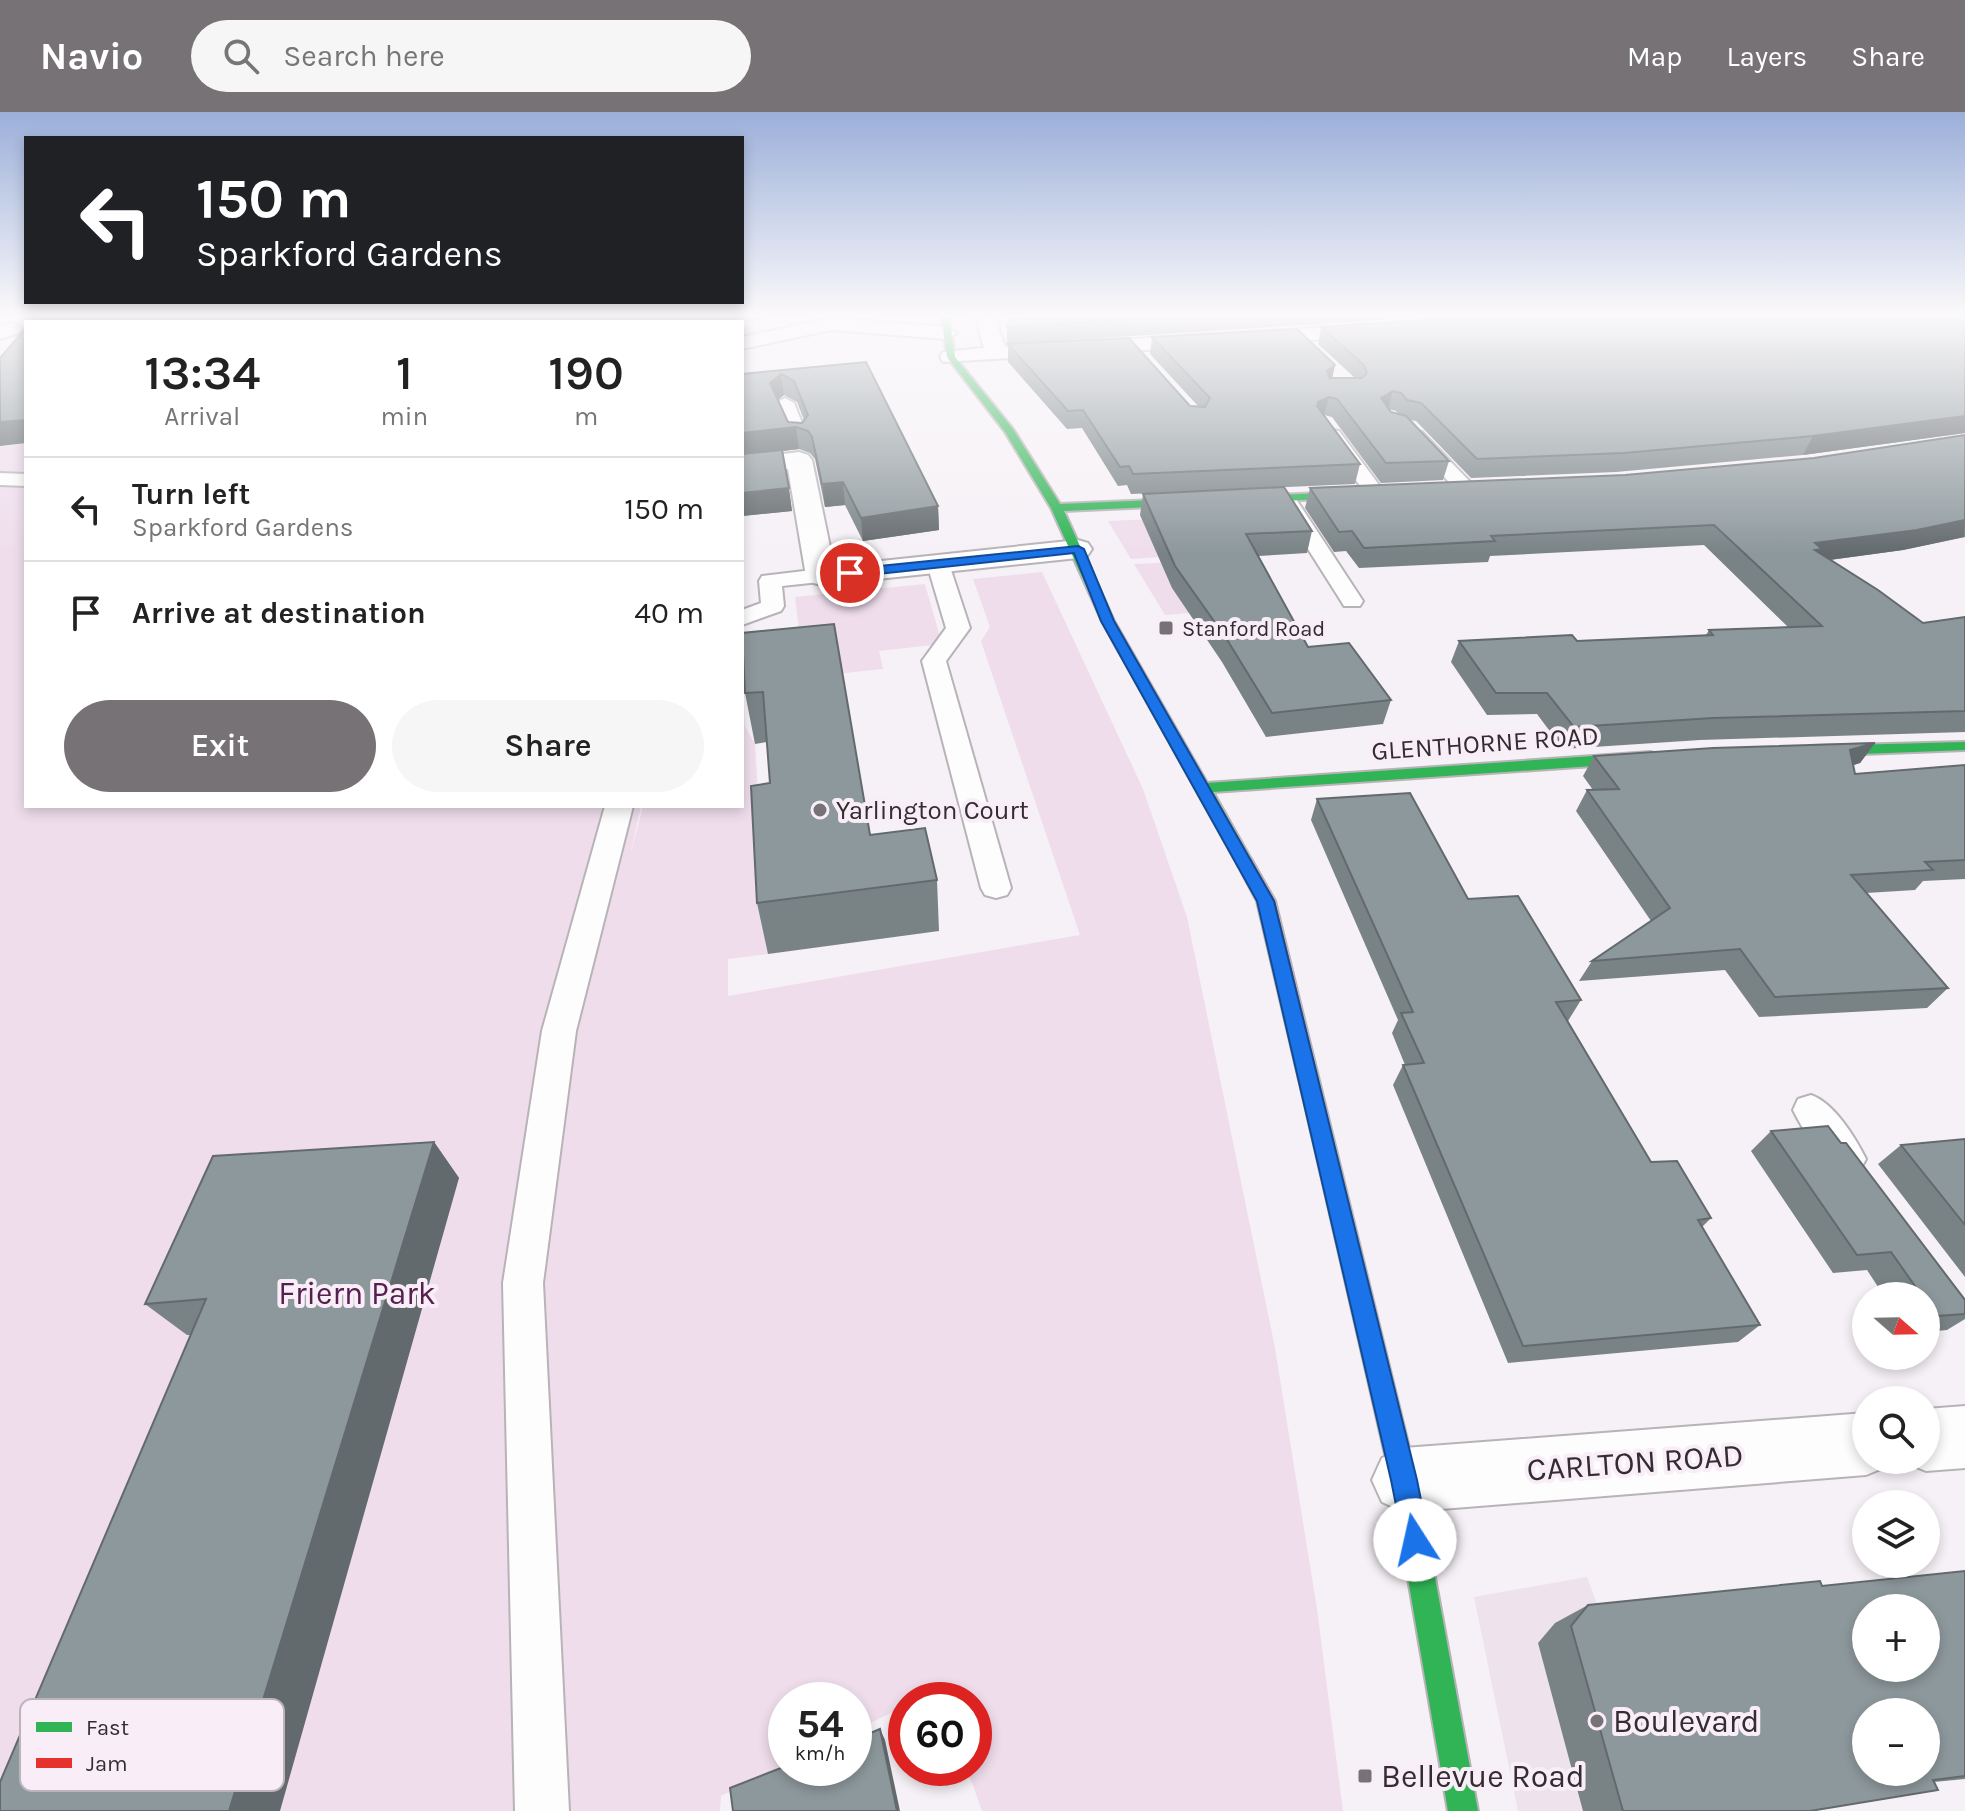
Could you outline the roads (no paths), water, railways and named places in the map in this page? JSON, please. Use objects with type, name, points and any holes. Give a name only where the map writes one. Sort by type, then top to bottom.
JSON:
[{"type":"main road","points":[[981,395],[1009,431],[1057,508],[1108,621],[1266,901],[1404,1480],[1463,1811]]},
{"type":"main road","points":[[1436,491],[1474,489]]},
{"type":"main road","points":[[1057,508],[1382,493]]},
{"type":"main road","points":[[1791,751],[1965,746]]},
{"type":"main road","name":"GLENTHORNE ROAD","points":[[1201,788],[1668,756]]},
{"type":"street","points":[[744,466],[799,449],[821,576],[1078,549]]},
{"type":"street","points":[[1940,1439],[1965,1437]]},
{"type":"street","name":"CARLTON ROAD","points":[[1404,1480],[1852,1445]]},
{"type":"lane","points":[[785,403],[799,449]]},
{"type":"lane","points":[[1324,423],[1382,493]]},
{"type":"lane","points":[[1394,425],[1408,427],[1474,489]]},
{"type":"lane","points":[[0,479],[24,480]]},
{"type":"lane","points":[[1285,497],[1352,601]]},
{"type":"lane","points":[[938,564],[958,628],[953,641],[938,653],[934,661],[996,888]]},
{"type":"lane","points":[[744,617],[773,606],[770,581],[821,576]]},
{"type":"lane","points":[[542,1811],[523,1283],[559,1031],[618,808]]},
{"type":"lane","points":[[1811,1110],[1865,1183]]},
{"type":"place","name":"Stanford Road","points":[[1166,628]]},
{"type":"place","name":"Yarlington Court","points":[[820,810]]},
{"type":"place","name":"Boulevard","points":[[1597,1721]]},
{"type":"place","name":"Bellevue Road","points":[[1365,1776]]},
{"type":"park label","name":"Friern Park","points":[[357,1293]]}]
